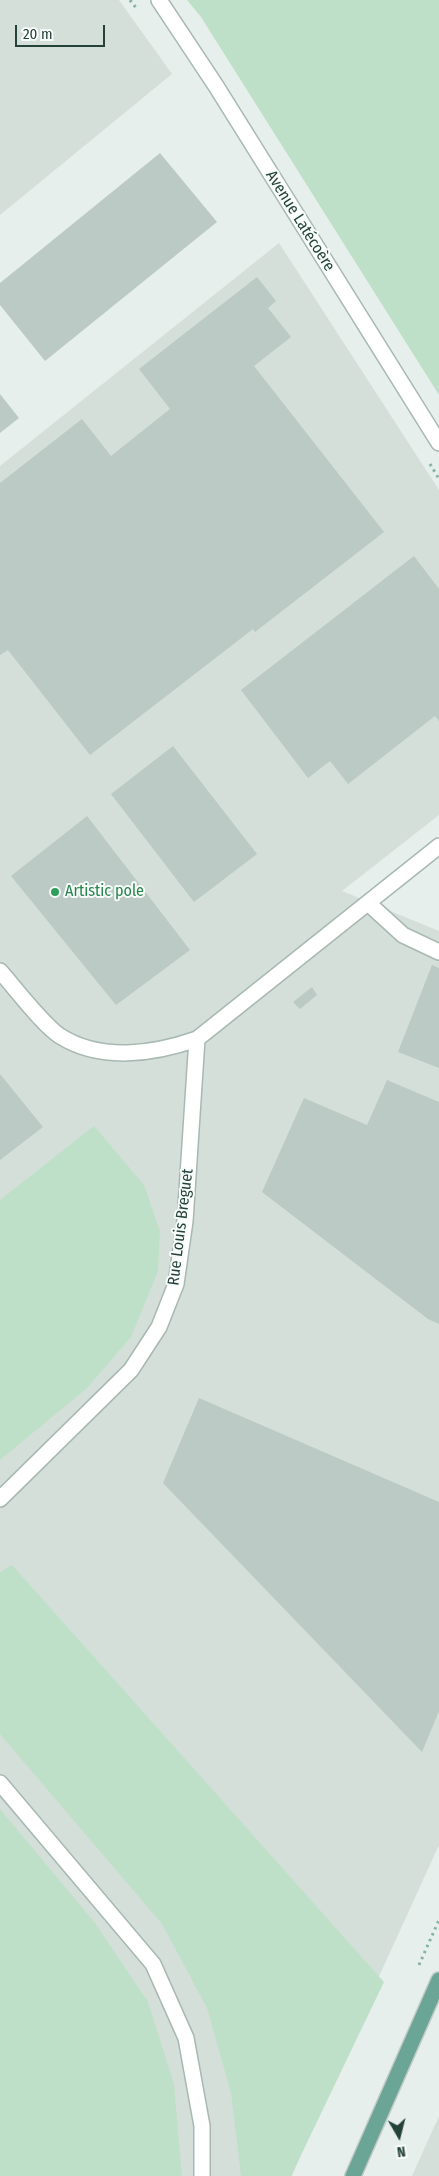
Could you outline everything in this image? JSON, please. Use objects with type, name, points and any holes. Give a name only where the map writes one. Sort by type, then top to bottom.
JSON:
[{"type":"main road","points":[[353,2176],[439,1980]]},
{"type":"street","name":"Avenue Latécoère","points":[[159,0],[216,86],[439,443]]},
{"type":"street","points":[[0,971],[59,1035],[81,1046],[127,1053],[150,1052],[172,1048],[197,1039],[439,846]]},
{"type":"street","points":[[368,903],[404,935],[439,952]]},
{"type":"street","name":"Rue Louis Breguet","points":[[0,1499],[131,1370],[159,1327],[176,1284],[185,1221],[197,1039]]},
{"type":"street","points":[[0,1783],[154,1964],[186,2038],[202,2126],[202,2176]]},
{"type":"shaded area","points":[[0,0],[119,0],[172,74],[0,215]]},
{"type":"shaded area","points":[[279,243],[439,490],[439,815],[342,891],[439,931],[439,1845],[345,2051],[292,2176],[0,2176],[0,466]]},
{"type":"shaded area","points":[[439,2116],[439,2176],[412,2176]]},
{"type":"green space","points":[[187,0],[439,0],[439,395],[201,17]]},
{"type":"green space","points":[[94,1126],[144,1185],[160,1231],[158,1271],[131,1337],[87,1388],[0,1460],[0,1200]]},
{"type":"green space","points":[[12,1565],[384,1982],[291,2176],[241,2176],[231,2093],[207,2008],[162,1924],[0,1734],[0,1572]]},
{"type":"green space","points":[[0,1809],[95,1923],[148,2002],[174,2084],[182,2176],[0,2176]]},
{"type":"building","points":[[160,153],[217,222],[45,361],[0,305],[0,283]]},
{"type":"building","points":[[257,277],[276,301],[268,308],[291,337],[254,366],[384,532],[255,632],[253,629],[90,755],[8,650],[0,655],[0,483],[82,419],[111,456],[170,409],[139,369]]},
{"type":"building","points":[[0,394],[19,418],[0,433]]},
{"type":"building","points":[[414,556],[439,589],[439,721],[435,716],[348,784],[330,761],[308,778],[241,690]]},
{"type":"building","points":[[173,746],[257,854],[194,902],[111,794]]},
{"type":"building","points":[[87,816],[190,950],[116,1005],[11,876]]},
{"type":"building","points":[[432,965],[439,968],[439,1068],[398,1052]]},
{"type":"building","points":[[312,987],[317,995],[300,1009],[293,1002]]},
{"type":"building","points":[[0,1074],[43,1127],[0,1160]]},
{"type":"building","points":[[387,1080],[439,1102],[439,1324],[428,1319],[262,1192],[304,1098],[367,1125]]},
{"type":"building","points":[[199,1398],[439,1502],[439,1711],[422,1752],[163,1483]]},
{"type":"place","name":"Artistic pole","points":[[55,892]]}]
